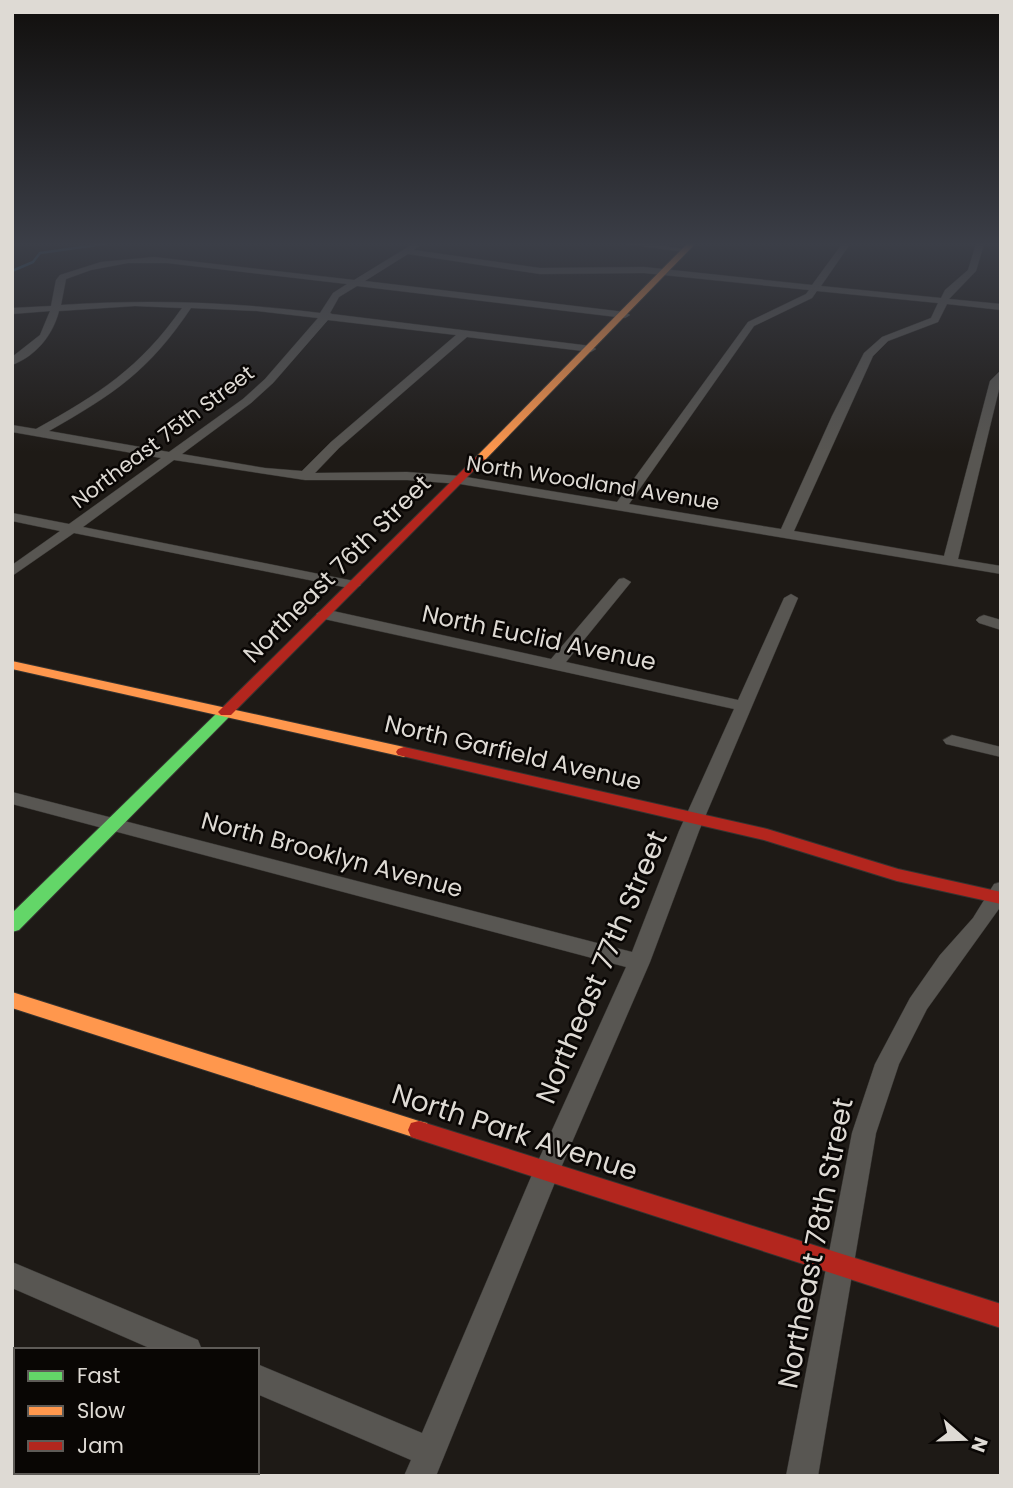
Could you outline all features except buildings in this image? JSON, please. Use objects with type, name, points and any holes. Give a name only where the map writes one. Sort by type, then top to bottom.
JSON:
[{"type":"street","points":[[12,362],[47,333],[55,320],[56,313]]},
{"type":"street","points":[[37,433],[134,371],[155,350],[182,313]]},
{"type":"street","points":[[308,313],[591,349]]},
{"type":"street","name":"Northeast 75th Street","points":[[12,572],[257,393],[322,319],[328,316],[325,313]]},
{"type":"street","points":[[612,313],[625,315]]},
{"type":"street","points":[[621,506],[751,324],[769,313]]},
{"type":"street","points":[[786,534],[838,416],[865,366],[867,355],[885,339],[935,320],[938,313]]},
{"type":"street","name":"Northeast 76th Street","points":[[12,925],[625,315]]},
{"type":"street","points":[[305,476],[335,445],[464,334]]},
{"type":"street","points":[[950,562],[995,381],[1001,373]]},
{"type":"street","name":"North Woodland Avenue","points":[[12,428],[305,476],[407,476],[460,480],[1001,570]]},
{"type":"street","points":[[12,517],[354,585]]},
{"type":"street","points":[[555,665],[624,582]]},
{"type":"street","name":"Northeast 77th Street","points":[[425,1464],[547,1170],[639,962],[695,818],[791,598]]},
{"type":"street","name":"North Euclid Avenue","points":[[324,614],[744,706]]},
{"type":"street","points":[[984,620],[1001,625]]},
{"type":"street","name":"North Garfield Avenue","points":[[12,665],[695,818],[777,838],[866,867],[999,895]]},
{"type":"street","points":[[952,740],[1001,752]]},
{"type":"street","name":"North Brooklyn Avenue","points":[[12,798],[639,962]]},
{"type":"street","name":"Northeast 78th Street","points":[[802,1476],[864,1133],[887,1064],[918,1004],[999,895]]},
{"type":"street","name":"North Park Avenue","points":[[12,1000],[1001,1316]]},
{"type":"street","points":[[12,1275],[183,1348]]},
{"type":"street","points":[[259,1380],[425,1464]]},
{"type":"traffic: fast","points":[[12,925],[226,712]]},
{"type":"traffic: slow","points":[[480,459],[623,313]]},
{"type":"traffic: slow","points":[[12,665],[404,752]]},
{"type":"traffic: slow","points":[[12,1000],[419,1130]]},
{"type":"traffic: jam","points":[[226,712],[480,459]]},
{"type":"traffic: jam","points":[[404,752],[767,835],[897,875],[1001,898]]},
{"type":"traffic: jam","points":[[419,1130],[1001,1316]]}]
